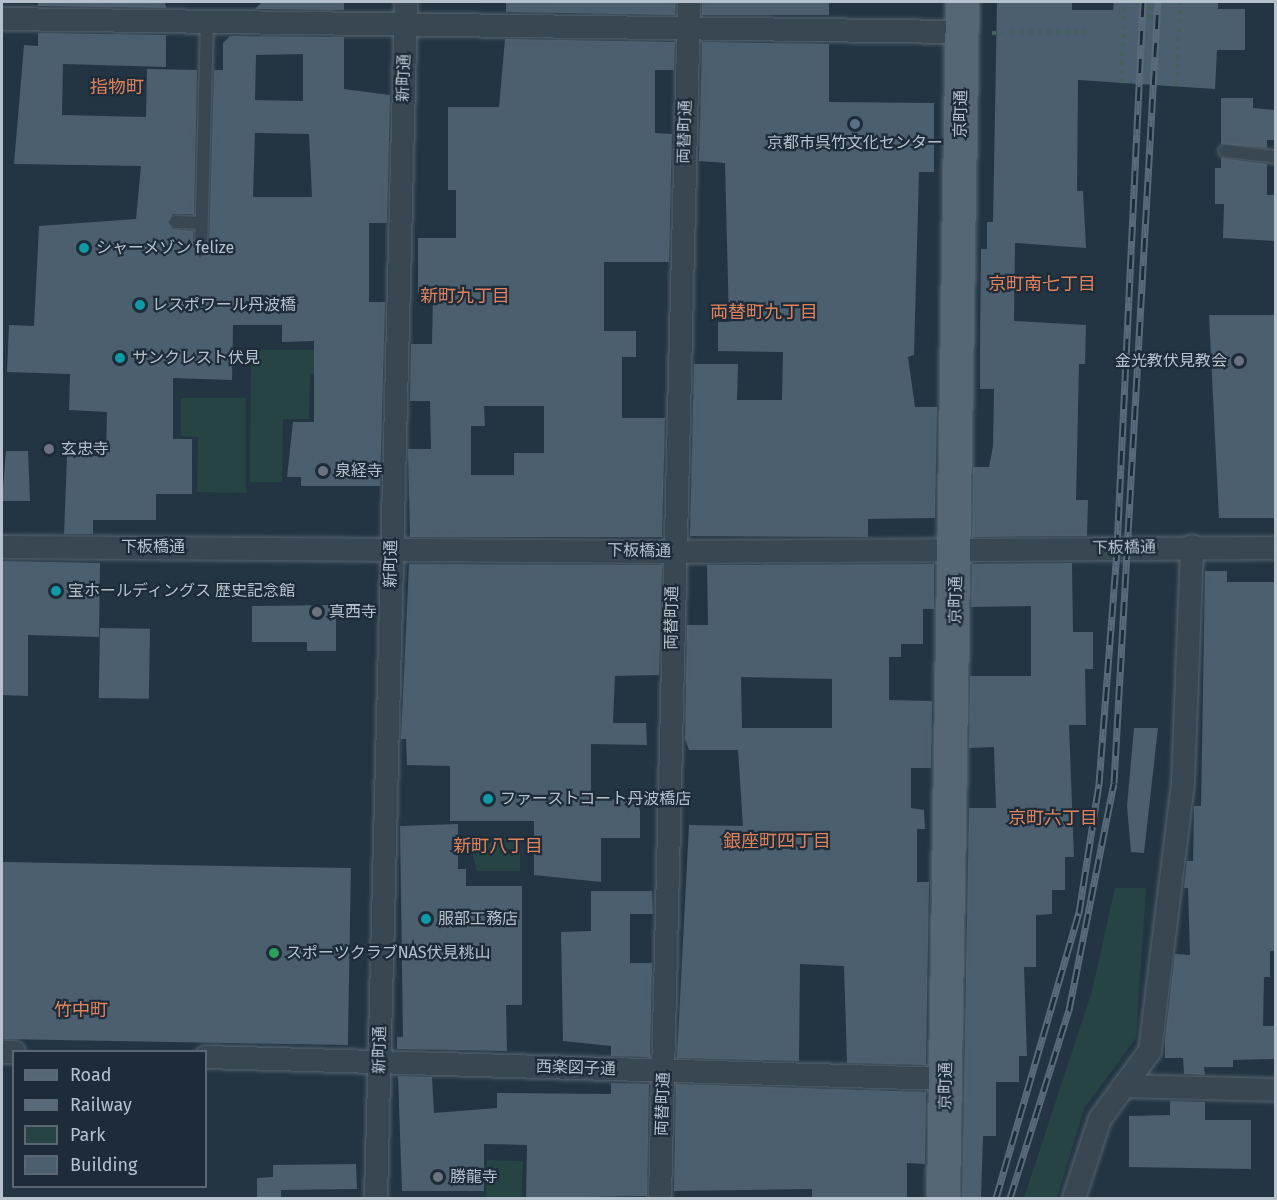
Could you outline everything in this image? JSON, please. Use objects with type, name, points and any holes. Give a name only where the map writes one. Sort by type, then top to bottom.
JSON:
[{"type":"main road","name":"京町通","points":[[943,1198],[957,552],[962,17]]},
{"type":"street","name":"両替町通","points":[[660,1198],[673,552],[689,2]]},
{"type":"street","points":[[2,19],[207,21],[406,12],[688,27],[962,17]]},
{"type":"street","name":"新町通","points":[[376,1198],[406,12]]},
{"type":"street","points":[[1074,1198],[1100,1119],[1150,1051],[1152,1040],[1183,782],[1192,546]]},
{"type":"street","name":"下板橋通","points":[[2,547],[391,548],[673,552],[957,552],[1192,546],[1275,548]]},
{"type":"street","name":"西楽図子通","points":[[207,1057],[379,1064],[946,1079]]},
{"type":"street","points":[[1124,1086],[1275,1090]]},
{"type":"lane","points":[[201,250],[207,21]]},
{"type":"lane","points":[[1225,151],[1275,157]]},
{"type":"lane","points":[[176,222],[201,223]]},
{"type":"path","points":[[1121,83],[1125,2]]},
{"type":"path","points":[[1150,19],[1151,2]]},
{"type":"path","points":[[1177,86],[1180,2]]},
{"type":"path","points":[[1011,32],[1090,32]]},
{"type":"green space","points":[[251,350],[319,350],[319,373],[310,374],[309,419],[283,419],[282,482],[250,482]]},
{"type":"green space","points":[[181,398],[246,398],[246,493],[197,492],[198,437],[181,436]]},
{"type":"green space","points":[[468,839],[520,839],[520,871],[477,871]]},
{"type":"green space","points":[[1115,888],[1146,888],[1136,1038],[1084,1109],[1057,1198],[1024,1198],[1092,991]]},
{"type":"green space","points":[[487,1160],[523,1161],[522,1198],[486,1198]]},
{"type":"building","points":[[38,2],[165,2],[166,8],[38,6]]},
{"type":"building","points":[[262,2],[344,2],[344,10],[255,9]]},
{"type":"building","points":[[506,2],[676,2],[675,15],[506,12]]},
{"type":"building","points":[[702,2],[829,2],[829,15],[702,15]]},
{"type":"building","points":[[997,2],[1072,2],[1072,10],[1113,10],[1114,2],[1218,2],[1218,9],[1245,9],[1245,50],[1217,50],[1215,89],[1078,80],[1077,191],[1083,191],[1086,248],[1015,243],[1014,321],[1086,325],[1085,364],[1079,364],[1076,500],[1088,500],[1087,536],[972,537],[973,467],[989,467],[993,446],[994,389],[980,389],[980,343],[981,249],[987,249],[987,222],[993,222]]},
{"type":"building","points":[[38,33],[166,35],[166,67],[63,64],[62,115],[146,117],[147,69],[197,70],[194,214],[173,214],[168,222],[172,229],[193,231],[194,253],[200,258],[209,250],[214,70],[223,70],[223,43],[230,36],[344,37],[344,89],[390,95],[387,223],[369,223],[369,302],[385,302],[380,486],[301,486],[301,477],[287,477],[293,422],[314,422],[314,341],[282,342],[282,325],[233,325],[232,380],[173,378],[173,439],[192,439],[192,494],[156,494],[156,520],[93,520],[93,534],[64,534],[67,456],[106,456],[107,412],[69,410],[70,374],[7,372],[9,325],[34,326],[39,226],[136,219],[141,166],[14,164],[24,45],[38,46]],"holes":[[[303,54],[303,101],[255,100],[256,55]],[[255,133],[309,134],[312,197],[253,197]]]},
{"type":"building","points":[[505,39],[675,42],[674,70],[655,70],[655,133],[672,134],[669,262],[604,262],[604,331],[636,331],[636,357],[622,357],[622,418],[665,418],[662,537],[410,537],[408,449],[431,449],[430,401],[410,401],[411,344],[432,344],[433,293],[418,293],[418,238],[456,238],[456,190],[448,190],[448,107],[499,107]],"holes":[[[484,406],[544,406],[544,453],[514,453],[514,475],[471,475],[471,426],[485,426]]]},
{"type":"building","points":[[702,42],[829,44],[829,102],[934,103],[934,172],[919,172],[914,355],[908,357],[915,407],[937,407],[935,518],[868,519],[868,537],[690,536],[694,364],[738,364],[737,400],[782,400],[783,352],[718,351],[718,322],[729,322],[725,163],[699,161]]},
{"type":"building","points":[[1221,98],[1253,98],[1253,108],[1275,110],[1275,140],[1267,140],[1267,148],[1221,144]]},
{"type":"building","points":[[1221,158],[1267,164],[1267,195],[1275,195],[1275,241],[1223,238],[1224,204],[1215,204],[1215,168],[1221,168]]},
{"type":"building","points":[[1209,315],[1275,315],[1275,518],[1219,518]]},
{"type":"building","points":[[6,451],[28,451],[30,501],[2,501]]},
{"type":"building","points":[[2,561],[100,563],[99,637],[28,635],[28,696],[2,695]]},
{"type":"building","points":[[1072,563],[1073,632],[1093,632],[1093,669],[1085,669],[1086,725],[1069,725],[1074,857],[1065,857],[1065,890],[1052,890],[1052,914],[1036,915],[1036,967],[1024,967],[1027,1056],[1019,1056],[1019,1082],[996,1082],[996,1136],[983,1136],[981,1198],[962,1198],[969,808],[996,808],[994,747],[969,748],[970,676],[1031,676],[1031,606],[971,607],[972,564]]},
{"type":"building","points":[[409,564],[662,565],[659,675],[615,676],[613,723],[646,723],[647,745],[591,744],[591,799],[637,800],[640,811],[640,838],[601,838],[601,882],[534,875],[534,821],[450,821],[450,766],[407,765],[406,739],[401,739]]},
{"type":"building","points":[[934,564],[934,609],[923,609],[923,644],[901,644],[901,657],[889,657],[889,700],[932,701],[931,768],[911,768],[911,808],[924,810],[925,829],[917,829],[917,882],[929,882],[926,1065],[847,1063],[844,966],[800,964],[799,1061],[677,1058],[689,825],[743,826],[738,750],[689,750],[685,739],[687,625],[708,625],[707,565]],"holes":[[[741,677],[832,679],[832,728],[742,728]]]},
{"type":"building","points":[[1205,571],[1227,571],[1227,582],[1275,582],[1275,951],[1270,951],[1270,977],[1264,977],[1263,1026],[1275,1026],[1275,1059],[1233,1060],[1233,1067],[1204,1067],[1205,1075],[1184,1074],[1183,1058],[1165,1058],[1165,1039],[1175,954],[1190,955],[1188,888],[1184,888],[1187,861],[1193,861],[1194,806],[1201,806]]},
{"type":"building","points":[[336,605],[336,651],[307,651],[307,642],[252,642],[252,606]]},
{"type":"building","points":[[100,628],[150,629],[149,699],[99,698]]},
{"type":"building","points":[[1134,728],[1158,728],[1144,853],[1131,852],[1127,806]]},
{"type":"building","points":[[458,824],[458,869],[466,869],[466,886],[522,886],[522,1005],[506,1005],[507,1051],[397,1049],[397,1037],[403,1037],[400,826]]},
{"type":"building","points":[[2,862],[351,868],[348,1045],[2,1039]]},
{"type":"building","points":[[591,891],[652,891],[653,914],[630,914],[630,963],[652,963],[650,1057],[611,1056],[611,1046],[563,1041],[561,932],[591,931]]},
{"type":"building","points":[[398,1076],[432,1077],[434,1113],[497,1108],[497,1093],[611,1094],[611,1083],[649,1084],[647,1196],[526,1198],[527,1145],[484,1144],[484,1191],[402,1191]]},
{"type":"building","points":[[676,1084],[926,1092],[925,1164],[907,1163],[907,1198],[812,1198],[812,1189],[674,1191]]},
{"type":"building","points":[[1170,1101],[1205,1102],[1205,1120],[1251,1120],[1251,1169],[1129,1167],[1129,1116],[1170,1115]]},
{"type":"building","points":[[356,1164],[357,1189],[281,1190],[281,1198],[257,1198],[257,1178],[273,1177],[273,1165]]},
{"type":"railway","points":[[996,1198],[1079,913],[1099,784],[1117,548],[1143,2]]},
{"type":"railway","points":[[1010,1198],[1069,1010],[1114,783],[1158,2]]},
{"type":"place","name":"京都市呉竹文化センター","points":[[855,124]]},
{"type":"place","name":"シャーメゾン felize","points":[[84,248]]},
{"type":"place","name":"レスポワール丹波橋","points":[[140,305]]},
{"type":"place","name":"サンクレスト伏見","points":[[120,358]]},
{"type":"place","name":"金光教伏見教会","points":[[1239,361]]},
{"type":"place","name":"玄忠寺","points":[[49,449]]},
{"type":"place","name":"泉経寺","points":[[323,471]]},
{"type":"place","name":"宝ホールディングス 歴史記念館","points":[[56,591]]},
{"type":"place","name":"真西寺","points":[[317,612]]},
{"type":"place","name":"ファーストコート丹波橋店","points":[[488,799]]},
{"type":"place","name":"服部工務店","points":[[426,919]]},
{"type":"place","name":"スポーツクラブNAS伏見桃山","points":[[274,953]]},
{"type":"place","name":"勝龍寺","points":[[438,1177]]},
{"type":"district","name":"指物町","points":[[117,87]]},
{"type":"district","name":"京町南七丁目","points":[[1042,284]]},
{"type":"district","name":"新町九丁目","points":[[465,296]]},
{"type":"district","name":"両替町九丁目","points":[[764,312]]},
{"type":"district","name":"京町六丁目","points":[[1053,818]]},
{"type":"district","name":"銀座町四丁目","points":[[777,841]]},
{"type":"district","name":"新町八丁目","points":[[498,846]]},
{"type":"district","name":"竹中町","points":[[81,1010]]}]
